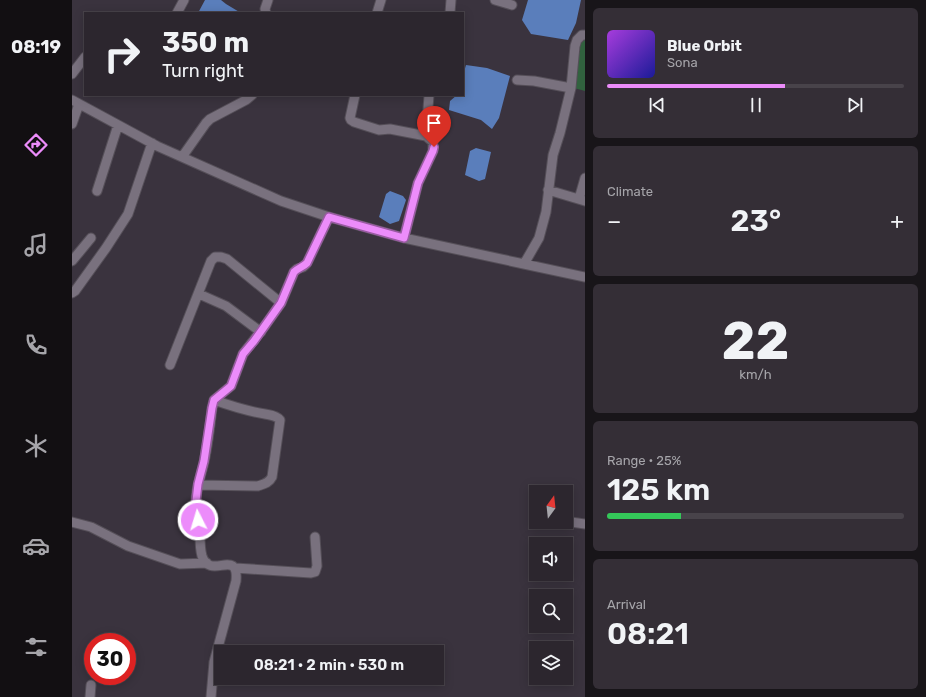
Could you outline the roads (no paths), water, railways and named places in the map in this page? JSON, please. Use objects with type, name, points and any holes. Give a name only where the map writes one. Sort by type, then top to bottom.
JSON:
[{"type":"street","points":[[178,12],[184,0]]},
{"type":"street","points":[[266,12],[265,9],[268,0]]},
{"type":"street","points":[[377,12],[381,0]]},
{"type":"street","points":[[450,12],[451,0]]},
{"type":"street","points":[[495,0],[512,5]]},
{"type":"street","points":[[524,264],[539,238],[546,212],[553,155],[571,88],[575,46],[577,40],[582,35],[585,35]]},
{"type":"street","points":[[72,74],[84,58]]},
{"type":"street","points":[[517,80],[571,88]]},
{"type":"street","points":[[182,157],[206,122],[251,96]]},
{"type":"street","points":[[355,96],[350,118],[354,122],[379,130],[390,129],[426,136],[433,142],[433,151],[418,183],[404,238]]},
{"type":"street","points":[[426,136],[429,96]]},
{"type":"street","points":[[72,124],[76,102],[152,143],[282,201],[329,217],[404,238],[585,277]]},
{"type":"street","points":[[98,191],[118,125]]},
{"type":"street","points":[[72,293],[75,291],[128,214],[152,143]]},
{"type":"street","points":[[548,190],[582,200],[585,178]]},
{"type":"street","points":[[207,563],[202,555],[196,501],[214,400],[231,386],[243,354],[261,332],[281,303],[296,269],[303,267],[307,263],[329,217]]},
{"type":"street","points":[[72,261],[91,238]]},
{"type":"street","points":[[170,365],[211,261],[215,257],[227,259],[281,303]]},
{"type":"street","points":[[199,294],[226,306],[261,332]]},
{"type":"street","points":[[198,484],[258,486],[266,483],[272,477],[280,420],[278,417],[247,411],[214,400]]},
{"type":"street","points":[[72,522],[91,526],[128,546],[180,564],[207,563],[218,566],[229,564],[235,568],[311,573],[315,572],[317,566],[315,537]]},
{"type":"street","points":[[573,522],[585,524]]},
{"type":"street","points":[[211,697],[214,662],[236,581],[237,576],[235,568]]},
{"type":"street","points":[[90,697],[91,685]]},
{"type":"water","points":[[205,0],[221,0],[239,12],[199,12]]},
{"type":"water","points":[[528,0],[581,0],[576,23],[568,40],[531,34],[522,20]]},
{"type":"water","points":[[466,65],[487,68],[510,76],[499,118],[492,129],[481,120],[449,110],[450,101],[456,96],[464,96],[464,72]]},
{"type":"water","points":[[476,148],[491,152],[485,179],[479,181],[465,175],[470,151]]},
{"type":"water","points":[[390,191],[403,196],[406,200],[399,221],[390,224],[379,217],[386,194]]}]
